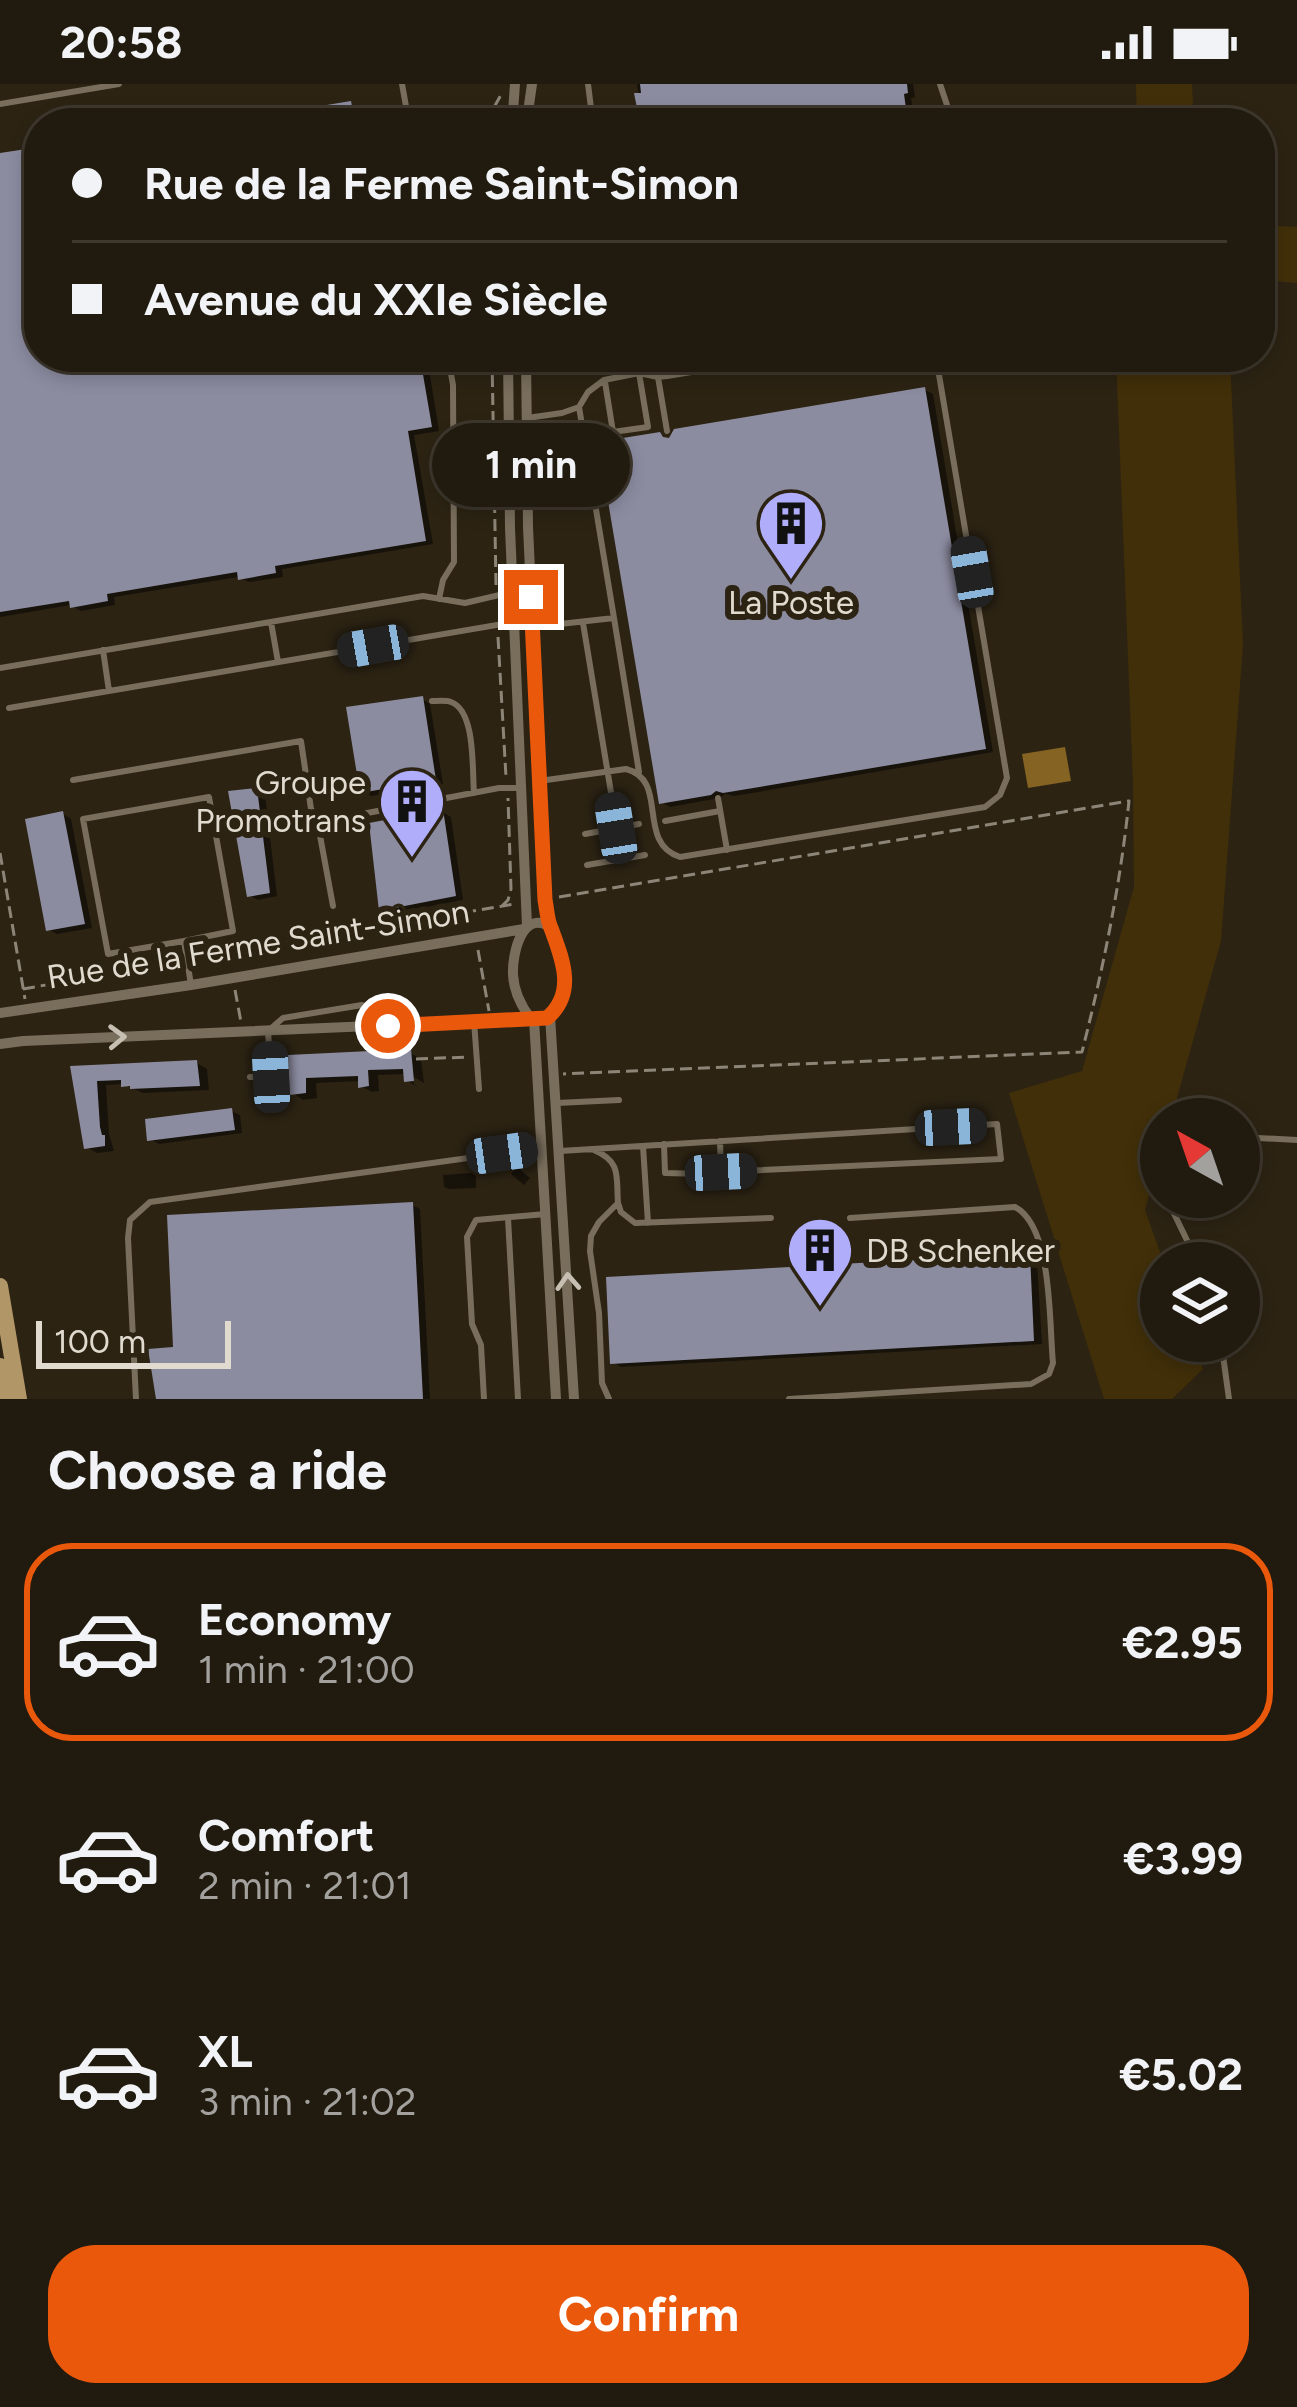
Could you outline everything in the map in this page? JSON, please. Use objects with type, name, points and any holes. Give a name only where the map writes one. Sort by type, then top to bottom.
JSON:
[{"type":"main road","points":[[0,1286],[19,1399]]},
{"type":"main road","points":[[0,1366],[5,1399]]},
{"type":"street","points":[[508,372],[526,927],[516,949],[513,973],[521,1006],[532,1019],[556,1399]]},
{"type":"street","points":[[526,372],[530,566],[539,627],[545,900],[565,978],[563,996],[550,1016],[574,1399]]},
{"type":"street","name":"Rue de la Ferme Saint-Simon","points":[[0,1012],[191,986],[526,927],[533,922],[550,927]]},
{"type":"street","name":"Rue de la Ferme Saint-Simon","points":[[0,1044],[550,1016]]},
{"type":"lane","points":[[0,104],[119,84]]},
{"type":"lane","points":[[586,108],[591,107],[588,84]]},
{"type":"lane","points":[[439,598],[454,562],[451,372]]},
{"type":"lane","points":[[526,418],[579,407],[604,380],[639,373],[658,377],[689,372]]},
{"type":"lane","points":[[579,407],[639,772],[647,782],[658,840],[667,853],[680,857],[986,807],[1000,795],[1007,778],[939,372]]},
{"type":"lane","points":[[604,380],[613,432],[648,428],[639,373]]},
{"type":"lane","points":[[658,377],[667,430]]},
{"type":"lane","points":[[0,668],[423,596],[465,603],[512,592]]},
{"type":"lane","points":[[539,627],[614,618]]},
{"type":"lane","points":[[271,622],[278,662]]},
{"type":"lane","points":[[9,708],[514,622]]},
{"type":"lane","points":[[583,623],[622,859]]},
{"type":"lane","points":[[103,650],[109,691]]},
{"type":"lane","points":[[432,701],[448,700],[463,710],[469,723],[474,793]]},
{"type":"lane","points":[[73,780],[301,741],[311,808],[325,821],[523,788]]},
{"type":"lane","points":[[539,781],[626,769],[639,772]]},
{"type":"lane","points":[[209,797],[233,931],[184,940],[108,954],[83,818],[209,797]]},
{"type":"lane","points":[[718,798],[727,850]]},
{"type":"lane","points":[[665,821],[720,811]]},
{"type":"lane","points":[[325,821],[320,830],[333,906]]},
{"type":"lane","points":[[585,834],[639,824]]},
{"type":"lane","points":[[586,866],[645,855]]},
{"type":"lane","points":[[184,940],[191,986]]},
{"type":"lane","points":[[250,1077],[271,1077],[268,1031],[283,1018],[362,1005],[383,1015],[388,1026]]},
{"type":"lane","points":[[475,1021],[479,1089]]},
{"type":"lane","points":[[557,1103],[619,1100]]},
{"type":"lane","points":[[560,1151],[664,1144],[997,1124],[1001,1159],[721,1172],[720,1141]]},
{"type":"lane","points":[[1260,1137],[1297,1140]]},
{"type":"lane","points":[[664,1144],[665,1173],[704,1174]]},
{"type":"lane","points":[[643,1146],[649,1223]]},
{"type":"lane","points":[[136,1399],[128,1238],[130,1220],[150,1202],[541,1148]]},
{"type":"lane","points":[[591,1149],[614,1162],[621,1212],[635,1223],[772,1219]]},
{"type":"lane","points":[[609,1399],[602,1383],[590,1251],[598,1222],[618,1203]]},
{"type":"lane","points":[[789,1399],[1031,1384],[1049,1374],[1053,1364],[1044,1264],[1039,1238],[1024,1212],[1015,1207],[850,1218]]},
{"type":"lane","points":[[484,1399],[481,1345],[472,1324],[466,1237],[476,1220],[546,1214]]},
{"type":"lane","points":[[508,1218],[518,1399]]},
{"type":"lane","points":[[1224,1362],[1229,1399]]},
{"type":"path","points":[[545,900],[1129,802],[1111,935],[1082,1052],[555,1074]]},
{"type":"path","points":[[0,853],[27,1010]]},
{"type":"path","points":[[23,989],[525,902]]},
{"type":"path","points":[[475,936],[490,1020]]},
{"type":"path","points":[[228,952],[242,1032]]},
{"type":"path","points":[[416,1059],[477,1057]]},
{"type":"shaded area","points":[[1136,84],[1192,84],[1193,108],[1137,108]]},
{"type":"shaded area","points":[[1275,226],[1297,227],[1297,283],[1275,281]]},
{"type":"shaded area","points":[[1117,372],[1231,372],[1243,645],[1221,941],[1177,1098],[1140,1098],[1140,1218],[1148,1218],[1156,1242],[1140,1242],[1140,1362],[1200,1362],[1203,1369],[1172,1399],[1104,1399],[1009,1093],[1082,1071],[1134,887]]},
{"type":"shaded area","points":[[1065,747],[1071,781],[1028,788],[1022,754]]},
{"type":"building","points":[[640,84],[907,84],[908,93],[904,94],[906,108],[637,108],[634,93],[641,93]]},
{"type":"building","points":[[351,101],[352,108],[309,108]]},
{"type":"building","points":[[24,149],[24,372],[423,372],[432,427],[408,431],[426,541],[275,566],[276,573],[238,580],[237,572],[107,594],[108,601],[70,608],[69,601],[0,612],[0,153]]},
{"type":"building","name":"La Poste","points":[[925,387],[986,749],[659,804],[598,442],[660,432],[669,438],[674,429]]},
{"type":"building","name":"Groupe Promotrans","points":[[423,696],[436,780],[360,793],[346,707]]},
{"type":"building","name":"Groupe Promotrans","points":[[257,788],[270,893],[247,897],[228,791]]},
{"type":"building","name":"Groupe Promotrans","points":[[443,809],[456,896],[379,911],[369,823]]},
{"type":"building","points":[[63,811],[85,924],[46,931],[25,819]]},
{"type":"building","points":[[411,1049],[414,1081],[404,1082],[403,1069],[368,1070],[369,1086],[358,1088],[358,1076],[306,1078],[306,1093],[290,1095],[288,1055]]},
{"type":"building","points":[[197,1060],[200,1086],[130,1089],[121,1087],[121,1080],[97,1081],[105,1146],[84,1149],[70,1066]]},
{"type":"building","points":[[232,1108],[235,1130],[147,1141],[145,1119]]},
{"type":"building","points":[[413,1202],[423,1399],[156,1399],[148,1349],[173,1347],[167,1215]]},
{"type":"building","name":"DB Schenker","points":[[839,1245],[840,1264],[1030,1254],[1034,1341],[610,1364],[606,1277],[790,1267],[789,1247]]},
{"type":"place","name":"La Poste","points":[[791,582]]},
{"type":"place","name":"Groupe Promotrans","points":[[412,860]]},
{"type":"place","name":"DB Schenker","points":[[820,1309]]},
{"type":"route","points":[[388,1026],[547,1018],[563,996],[563,957],[545,900],[531,597]]}]
